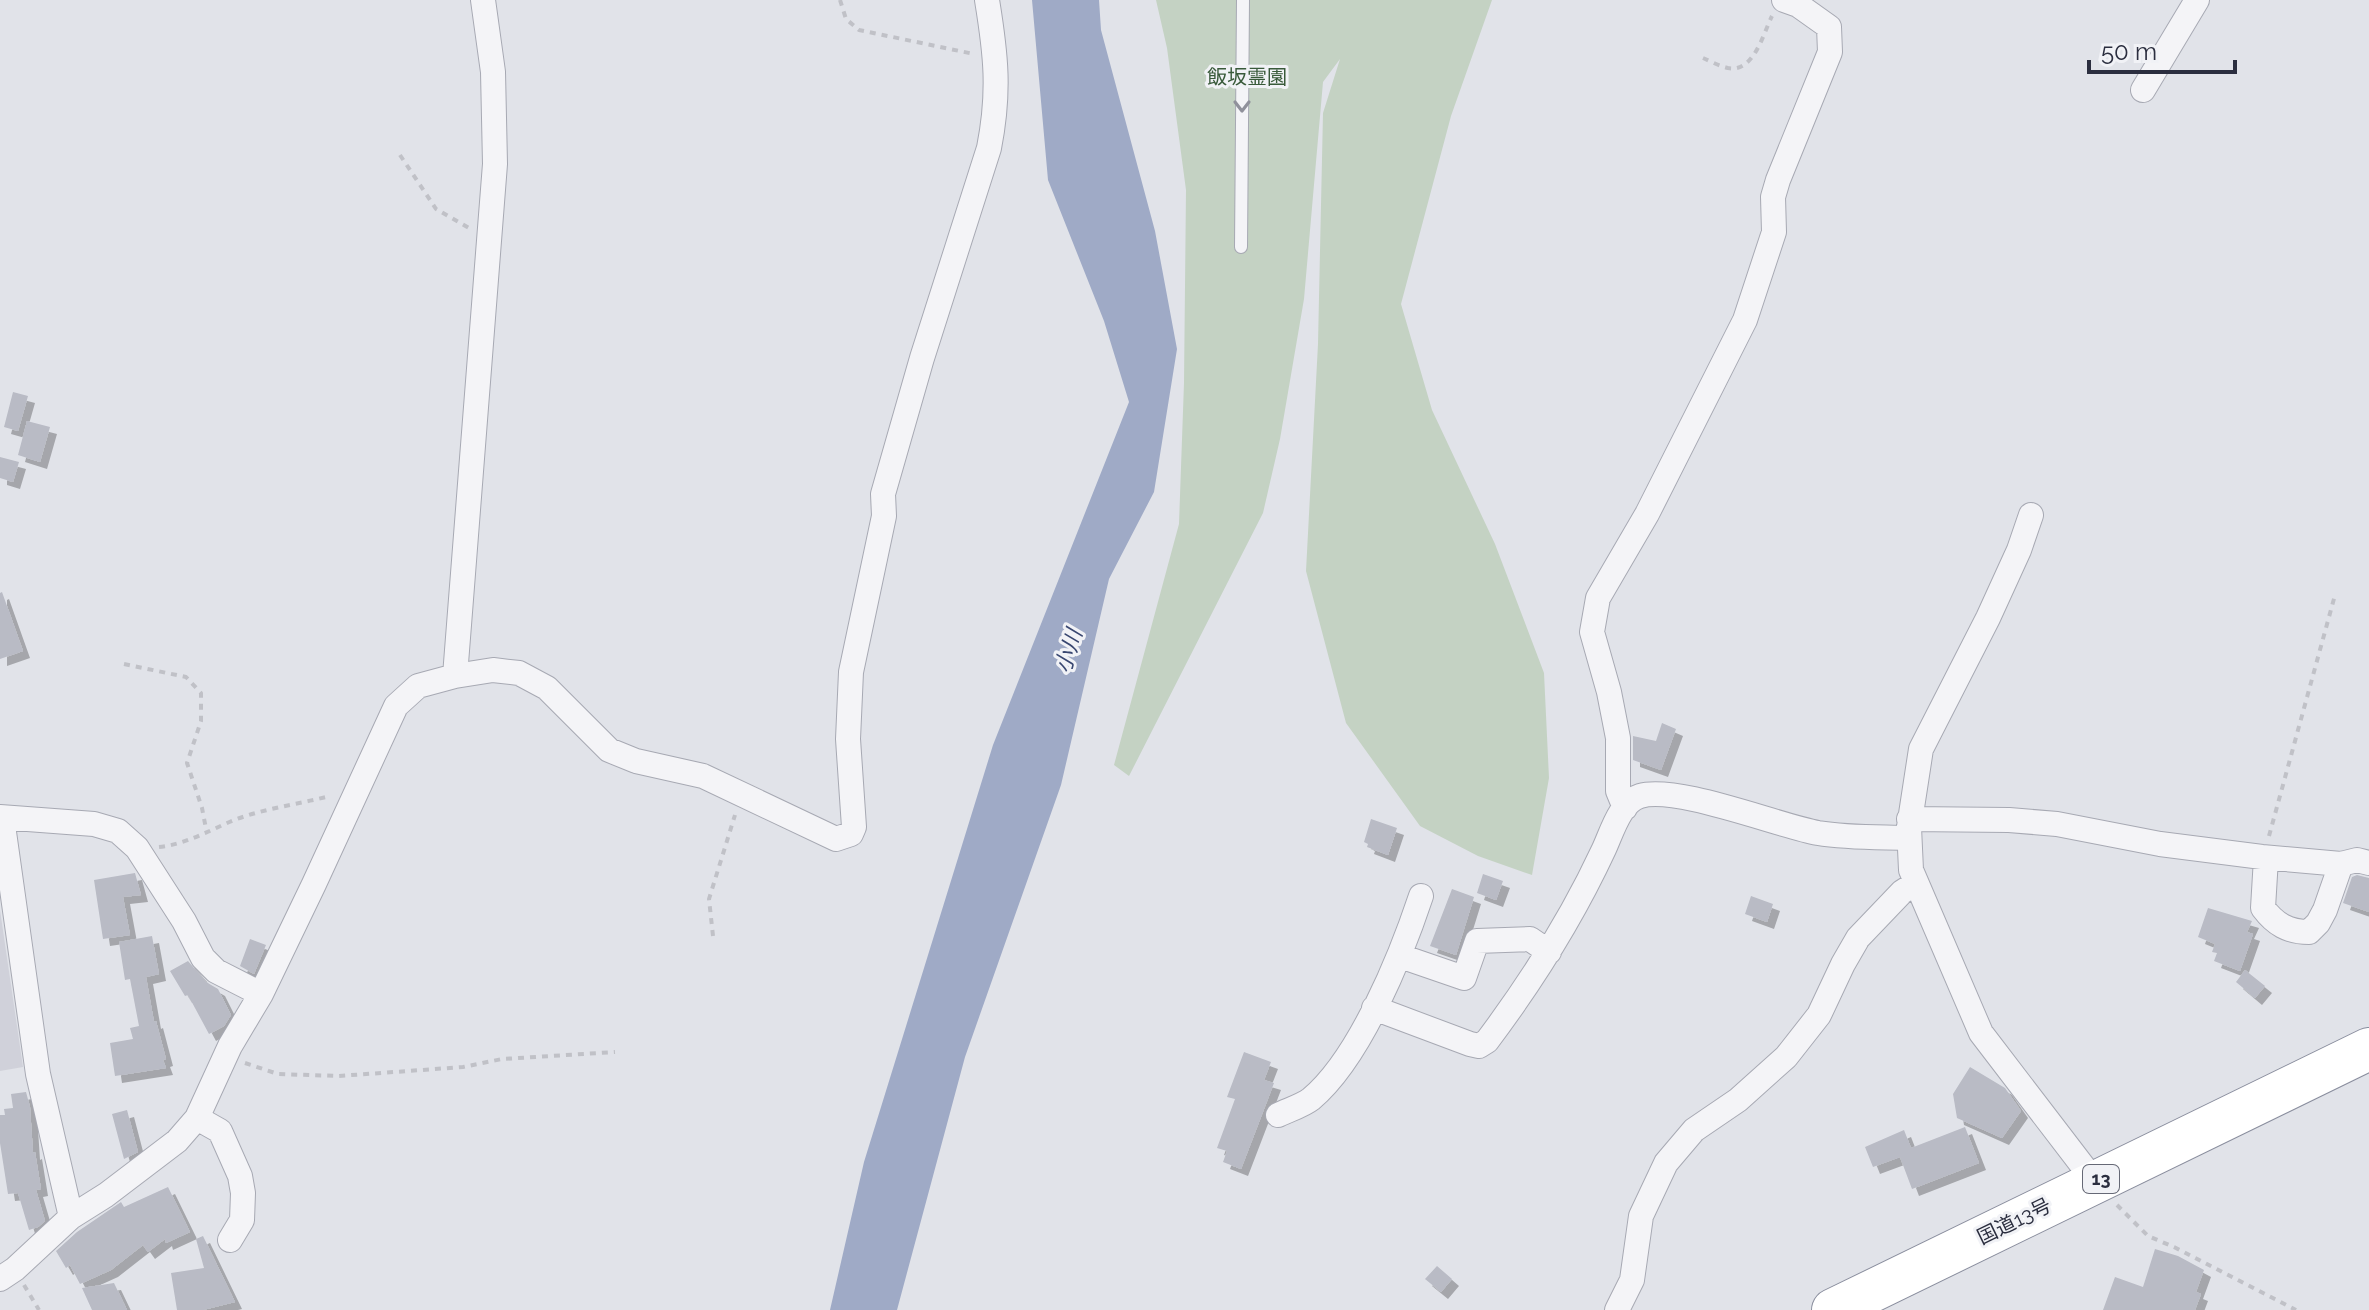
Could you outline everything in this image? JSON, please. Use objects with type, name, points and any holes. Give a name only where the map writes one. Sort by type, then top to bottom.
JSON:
[{"type":"highway","name":"国道13号","points":[[1833,1310],[2369,1049]]},
{"type":"street","points":[[455,676],[495,164],[493,72],[483,0]]},
{"type":"street","points":[[7,1274],[71,1217],[106,1195],[177,1141],[197,1118],[226,1056],[261,994],[396,706],[418,686],[455,676],[506,670],[527,676],[547,688],[609,750],[636,761],[703,776],[836,839],[851,834],[854,827],[848,739],[851,672],[884,516],[883,494],[922,358],[989,148],[995,118],[996,58],[987,0]]},
{"type":"street","points":[[2143,90],[2197,0]]},
{"type":"street","points":[[1625,808],[1618,791],[1615,722],[1592,632],[1596,608],[1598,598],[1647,514],[1745,320],[1774,232],[1773,197],[1778,180],[1830,52],[1829,27],[1798,5],[1779,7]]},
{"type":"street","points":[[2031,515],[1988,618],[1921,749],[1909,829],[1911,870],[1981,1033],[2095,1182]]},
{"type":"street","points":[[1374,1008],[1479,1046],[1487,1041],[1549,952],[1625,808],[1630,801],[1642,795],[1662,794],[1713,804],[1819,833],[2009,820],[2057,824],[2160,844],[2264,857],[2341,864],[2357,860],[2369,863]]},
{"type":"street","points":[[71,1217],[38,1074],[1,818],[94,824],[118,831],[137,848],[184,921],[203,958],[216,971],[261,994]]},
{"type":"street","points":[[2264,857],[2263,908],[2282,927],[2295,932],[2309,932],[2318,923],[2341,864]]},
{"type":"street","points":[[1617,1310],[1632,1280],[1641,1216],[1666,1163],[1694,1130],[1738,1100],[1786,1057],[1819,1015],[1858,938],[1902,892],[1916,883]]},
{"type":"street","points":[[1278,1115],[1308,1101],[1339,1069],[1400,956],[1421,896]]},
{"type":"street","points":[[1400,956],[1464,978],[1477,941],[1530,939],[1549,952]]},
{"type":"street","points":[[197,1118],[220,1131],[240,1176],[242,1220],[230,1240]]},
{"type":"lane","points":[[1241,247],[1243,0]]},
{"type":"path","points":[[840,0],[846,19],[859,30],[996,58]]},
{"type":"path","points":[[1703,58],[1729,68],[1740,68],[1748,63],[1779,7]]},
{"type":"path","points":[[400,155],[436,209],[464,226],[490,236]]},
{"type":"path","points":[[2264,857],[2335,595]]},
{"type":"path","points":[[124,664],[186,677],[201,693],[201,721],[187,763],[207,834]]},
{"type":"path","points":[[713,936],[709,899],[742,793]]},
{"type":"path","points":[[137,848],[171,846],[260,812],[336,794],[354,796]]},
{"type":"path","points":[[226,1056],[278,1074],[339,1076],[463,1067],[502,1059],[615,1052]]},
{"type":"path","points":[[2095,1182],[2148,1236],[2202,1260],[2296,1310]]},
{"type":"path","points":[[7,1274],[39,1310]]},
{"type":"shaded area","points":[[0,910],[23,1067],[0,1071]]},
{"type":"green space","name":"飯坂霊園","points":[[1156,0],[1492,0],[1451,116],[1401,304],[1432,410],[1495,544],[1544,673],[1549,778],[1532,875],[1478,856],[1420,826],[1346,723],[1306,571],[1318,344],[1323,113],[1340,59],[1323,82],[1304,299],[1280,439],[1263,513],[1129,776],[1114,765],[1179,524],[1186,190],[1167,48]]},
{"type":"water","name":"小川","points":[[1032,0],[1099,0],[1101,30],[1155,231],[1177,349],[1154,492],[1109,579],[1061,785],[965,1057],[897,1310],[830,1310],[864,1162],[993,745],[1129,402],[1104,321],[1048,180]]},
{"type":"building","points":[[13,392],[28,396],[18,431],[4,427]]},
{"type":"building","points":[[27,421],[50,427],[40,462],[18,455]]},
{"type":"building","points":[[0,457],[19,462],[13,482],[0,478]]},
{"type":"building","points":[[0,593],[23,651],[0,659]]},
{"type":"building","points":[[1662,723],[1676,729],[1661,770],[1633,760],[1633,736],[1656,741]]},
{"type":"building","points":[[1371,819],[1397,828],[1388,855],[1367,847],[1368,844],[1364,842]]},
{"type":"building","points":[[135,873],[141,895],[123,897],[130,935],[103,939],[94,880]]},
{"type":"building","points":[[1483,874],[1503,881],[1496,900],[1477,893]]},
{"type":"building","points":[[2352,877],[2369,878],[2369,912],[2343,903]]},
{"type":"building","points":[[1452,889],[1474,897],[1456,955],[1430,946]]},
{"type":"building","points":[[1751,896],[1773,904],[1767,922],[1745,914]]},
{"type":"building","points":[[2208,908],[2252,921],[2247,932],[2253,934],[2240,971],[2214,961],[2217,953],[2212,952],[2215,944],[2198,937]]},
{"type":"building","points":[[152,936],[159,974],[146,977],[166,1068],[115,1076],[110,1043],[133,1039],[130,1028],[139,1026],[130,979],[125,980],[119,942]]},
{"type":"building","points":[[250,939],[266,945],[254,974],[240,966]]},
{"type":"building","points":[[188,961],[206,982],[218,989],[231,1015],[224,1026],[209,1034],[188,995],[185,996],[170,971]]},
{"type":"building","points":[[2245,970],[2265,986],[2255,998],[2236,982]]},
{"type":"building","points":[[1244,1052],[1271,1062],[1264,1080],[1274,1083],[1241,1169],[1223,1162],[1227,1151],[1217,1148],[1235,1099],[1227,1097]]},
{"type":"building","points":[[1970,1067],[2005,1088],[2021,1111],[2002,1138],[1957,1118],[1953,1094]]},
{"type":"building","points":[[26,1092],[33,1153],[41,1189],[36,1190],[45,1221],[29,1230],[18,1193],[8,1194],[0,1143],[0,1115],[5,1115],[4,1109],[13,1108],[11,1094]]},
{"type":"building","points":[[127,1110],[138,1152],[124,1159],[112,1114]]},
{"type":"building","points":[[1965,1127],[1979,1163],[1912,1189],[1900,1157],[1873,1167],[1865,1147],[1904,1130],[1911,1148]]},
{"type":"building","points":[[168,1187],[190,1232],[166,1243],[165,1239],[148,1252],[143,1245],[111,1270],[80,1284],[70,1265],[66,1268],[56,1251],[77,1232],[121,1202],[124,1207]]},
{"type":"building","points":[[203,1236],[235,1302],[203,1310],[177,1310],[171,1273],[204,1268],[196,1239]]},
{"type":"building","points":[[2155,1249],[2178,1256],[2204,1270],[2196,1292],[2201,1294],[2195,1310],[2103,1310],[2115,1277],[2143,1287]]},
{"type":"building","points":[[1437,1266],[1452,1279],[1441,1292],[1425,1279]]},
{"type":"building","points":[[114,1283],[127,1310],[92,1310],[82,1288]]}]
